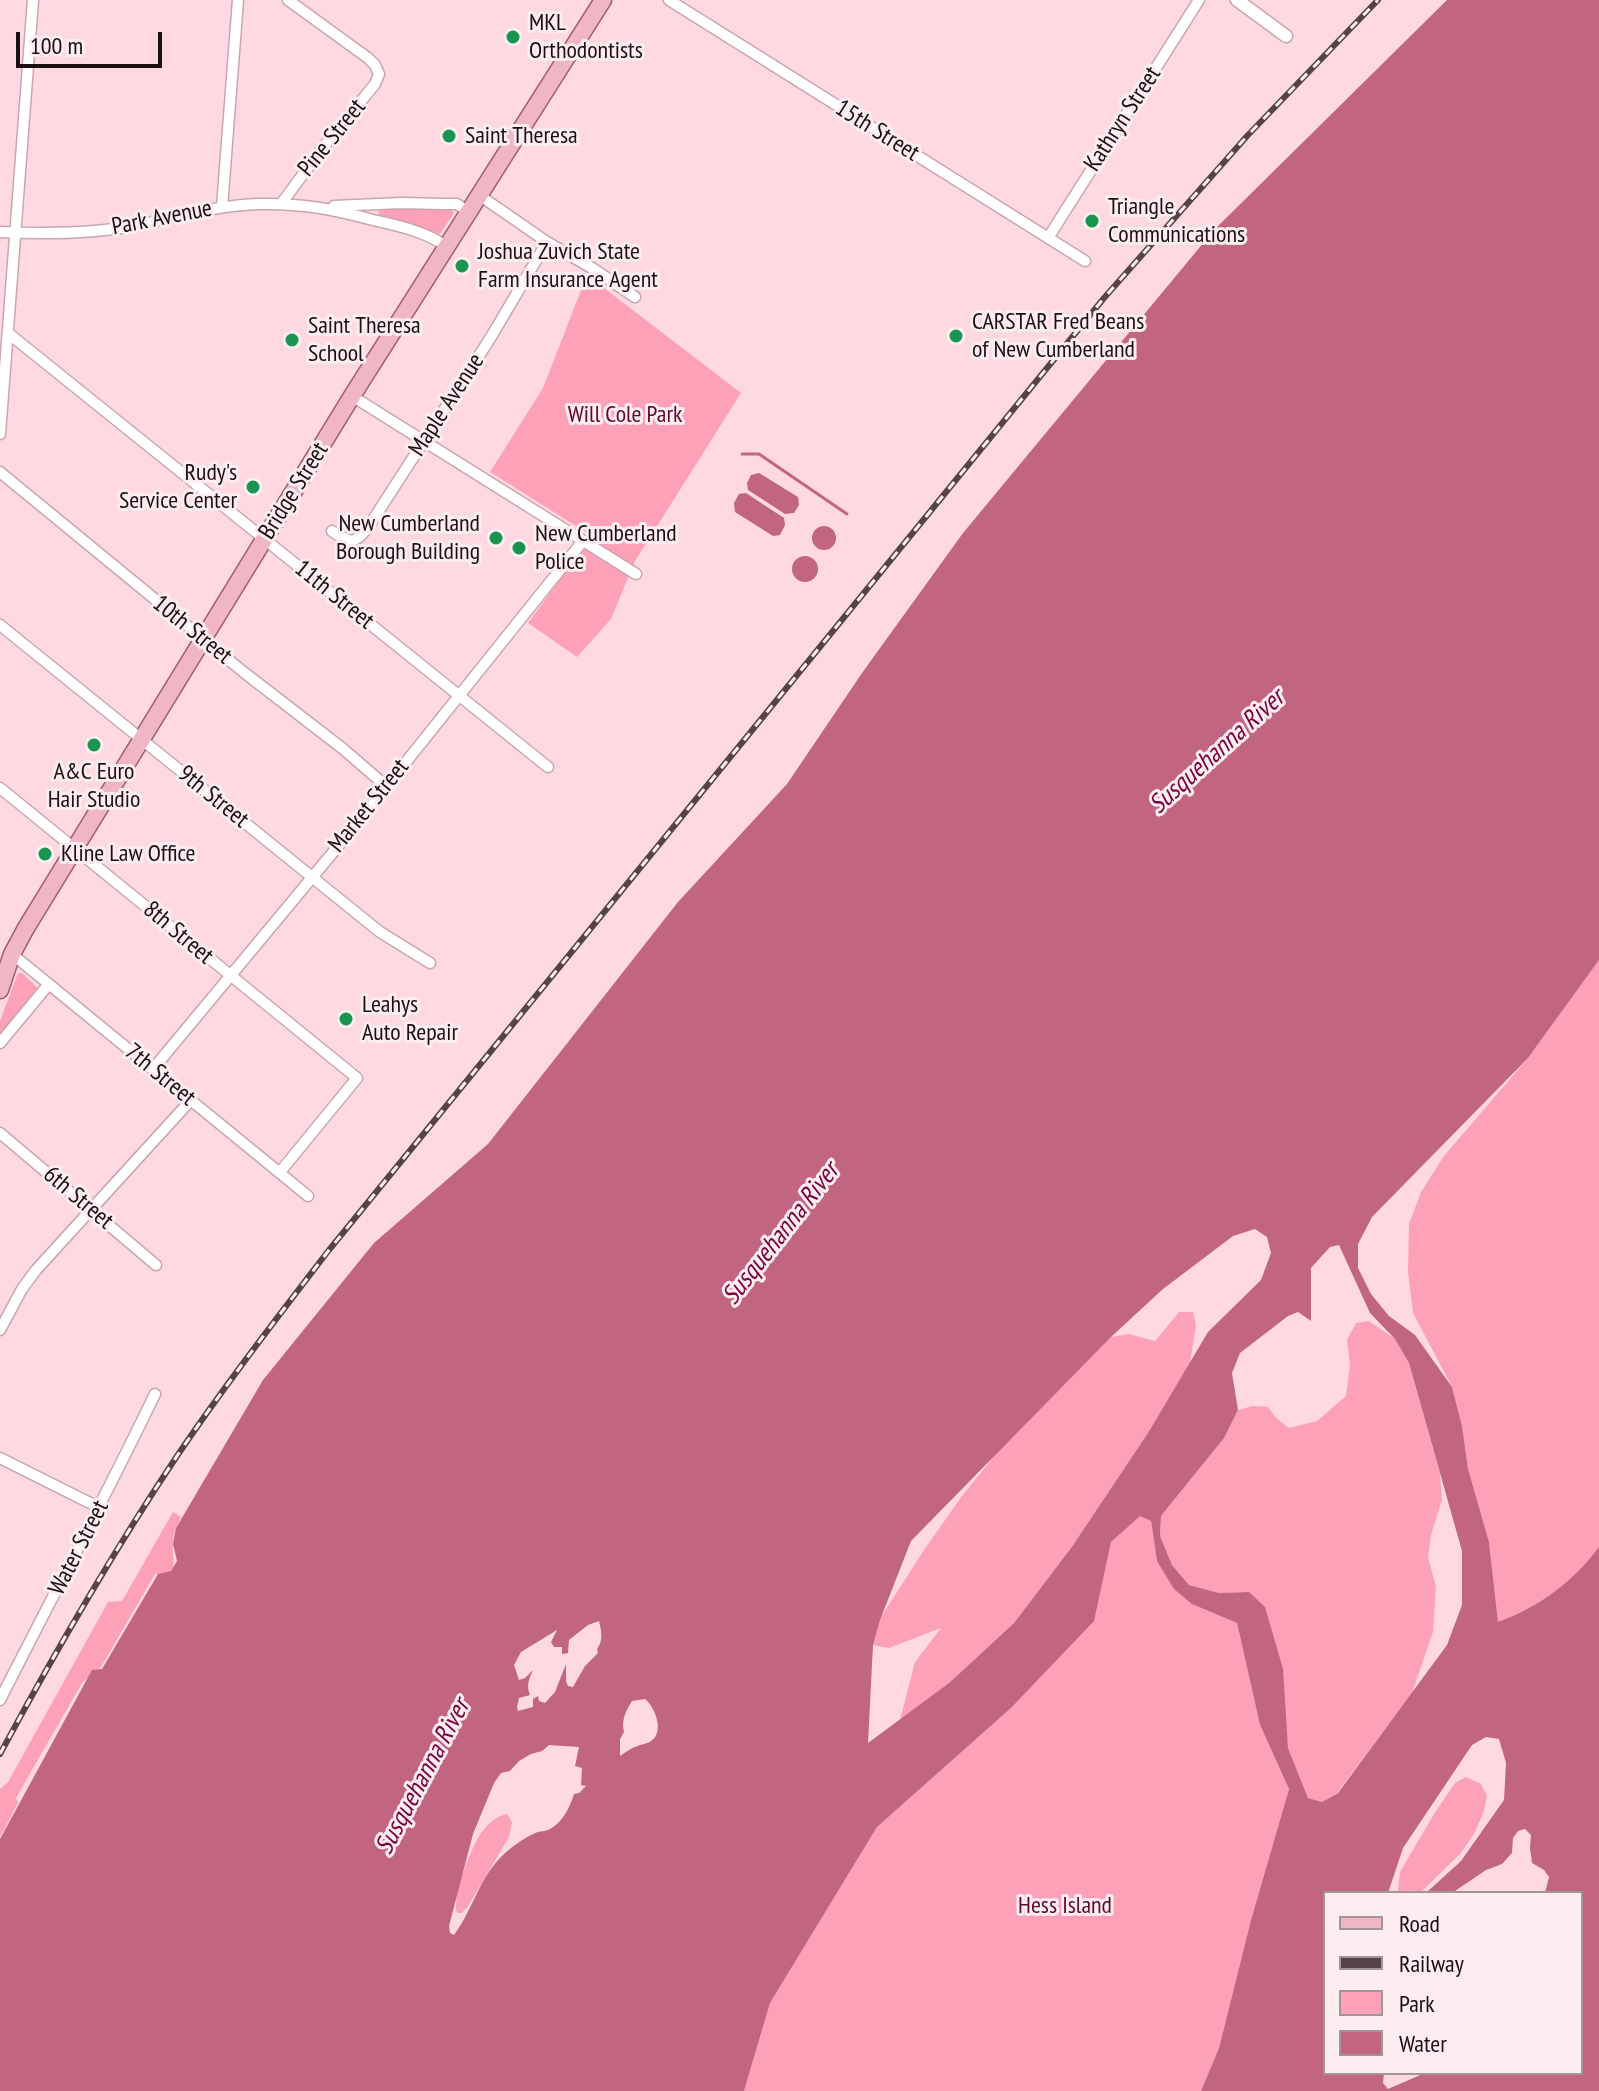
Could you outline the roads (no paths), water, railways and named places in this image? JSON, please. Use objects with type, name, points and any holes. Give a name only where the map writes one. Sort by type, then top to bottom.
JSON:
[{"type":"main road","name":"Bridge Street","points":[[0,990],[12,954],[142,739],[352,396],[603,0]]},
{"type":"street","points":[[0,434],[33,0]]},
{"type":"street","points":[[222,207],[238,0]]},
{"type":"street","name":"Pine Street","points":[[281,204],[378,78],[378,70],[368,58],[288,0]]},
{"type":"street","name":"15th Street","points":[[669,0],[1085,261]]},
{"type":"street","name":"Kathryn Street","points":[[1048,238],[1199,0]]},
{"type":"street","points":[[1237,0],[1286,36]]},
{"type":"street","points":[[479,195],[635,297]]},
{"type":"street","name":"Park Avenue","points":[[0,232],[97,230],[222,207],[281,204],[324,207],[457,204],[468,212]]},
{"type":"street","name":"Park Avenue","points":[[324,207],[424,233],[446,246]]},
{"type":"street","name":"Maple Avenue","points":[[332,531],[349,542],[360,538],[491,337],[547,242]]},
{"type":"street","name":"11th Street","points":[[8,333],[548,767]]},
{"type":"street","points":[[352,396],[636,574]]},
{"type":"street","name":"10th Street","points":[[0,472],[386,786]]},
{"type":"street","name":"Market Street","points":[[153,1069],[313,877],[583,541]]},
{"type":"street","name":"9th Street","points":[[0,625],[380,932],[430,963]]},
{"type":"street","name":"8th Street","points":[[0,788],[357,1078],[280,1172]]},
{"type":"street","name":"7th Street","points":[[12,954],[308,1196]]},
{"type":"street","points":[[0,1043],[49,984]]},
{"type":"street","points":[[0,1330],[22,1289],[91,1208],[191,1100]]},
{"type":"street","name":"6th Street","points":[[0,1133],[156,1265]]},
{"type":"street","name":"Water Street","points":[[0,1700],[100,1508],[155,1394]]},
{"type":"street","points":[[0,1458],[100,1508]]},
{"type":"water","name":"Susquehanna River","points":[[1447,0],[1599,0],[1599,960],[1528,1058],[1372,1217],[1358,1244],[1358,1268],[1371,1294],[1389,1316],[1415,1335],[1452,1387],[1468,1469],[1489,1542],[1498,1622],[1528,1609],[1554,1592],[1578,1572],[1599,1547],[1599,2091],[1201,2091],[1219,2048],[1251,1920],[1289,1789],[1260,1725],[1237,1623],[1192,1604],[1174,1589],[1157,1561],[1151,1521],[1140,1516],[1111,1542],[1094,1621],[1011,1708],[877,1827],[770,2003],[744,2091],[0,2091],[0,1839],[92,1670],[102,1669],[158,1574],[171,1571],[177,1561],[173,1544],[176,1528],[263,1380],[374,1243],[488,1144],[678,902],[787,784],[963,533],[1214,230]],"holes":[[[1255,1229],[1267,1237],[1271,1253],[1261,1280],[1208,1332],[1148,1433],[1071,1548],[1014,1623],[949,1683],[868,1743],[873,1645],[911,1541],[1111,1337],[1163,1289],[1233,1236]],[[1339,1245],[1370,1313],[1395,1339],[1409,1363],[1462,1551],[1462,1605],[1447,1645],[1338,1793],[1322,1802],[1308,1798],[1288,1748],[1283,1669],[1265,1607],[1249,1592],[1219,1593],[1189,1585],[1172,1565],[1160,1536],[1161,1516],[1224,1438],[1238,1410],[1232,1373],[1240,1353],[1288,1316],[1298,1312],[1311,1321],[1311,1268],[1330,1247]],[[599,1621],[601,1642],[598,1653],[585,1666],[573,1687],[568,1686],[566,1681],[566,1664],[555,1692],[545,1703],[539,1701],[538,1696],[533,1699],[533,1707],[518,1711],[519,1698],[530,1695],[528,1685],[533,1670],[519,1680],[514,1665],[521,1652],[557,1630],[551,1642],[554,1647],[562,1647],[562,1654],[568,1653],[569,1640],[588,1625]],[[645,1699],[657,1720],[655,1737],[620,1756],[626,1712],[632,1701]],[[549,1745],[579,1747],[575,1766],[582,1768],[581,1785],[586,1786],[574,1794],[565,1814],[555,1826],[528,1837],[500,1858],[454,1935],[450,1933],[449,1926],[473,1834],[494,1783],[501,1773],[510,1771],[531,1754]]]},
{"type":"water","points":[[759,473],[798,497],[799,505],[794,513],[785,514],[748,490],[751,475]]},
{"type":"water","points":[[746,493],[784,518],[785,525],[780,535],[773,536],[735,512],[734,503],[739,494]]},
{"type":"water","points":[[824,526],[832,530],[836,538],[832,546],[824,550],[816,546],[812,538],[816,530]]},
{"type":"water","points":[[805,556],[815,559],[818,569],[815,579],[805,582],[795,579],[792,569],[795,559]]},
{"type":"waterway","points":[[742,454],[759,454],[847,514]]},
{"type":"railway","points":[[0,1754],[85,1603],[153,1492],[214,1403],[329,1250],[1104,298],[1248,135],[1378,0]]},
{"type":"place","name":"MKL Orthodontists","points":[[513,37]]},
{"type":"place","name":"Saint Theresa","points":[[449,136]]},
{"type":"place","name":"Triangle Communications","points":[[1092,221]]},
{"type":"place","name":"Joshua Zuvich State Farm Insurance Agent","points":[[462,266]]},
{"type":"place","name":"CARSTAR Fred Beans of New Cumberland","points":[[956,336]]},
{"type":"place","name":"Saint Theresa School","points":[[292,340]]},
{"type":"place","name":"Rudy's Service Center","points":[[253,487]]},
{"type":"place","name":"New Cumberland Borough Building","points":[[496,538]]},
{"type":"place","name":"New Cumberland Police","points":[[519,548]]},
{"type":"place","name":"A&C Euro Hair Studio","points":[[94,745]]},
{"type":"place","name":"Kline Law Office","points":[[45,854]]},
{"type":"place","name":"Leahys Auto Repair","points":[[346,1019]]},
{"type":"park label","name":"Will Cole Park","points":[[625,415]]},
{"type":"park label","name":"Hess Island","points":[[1065,1906]]}]
